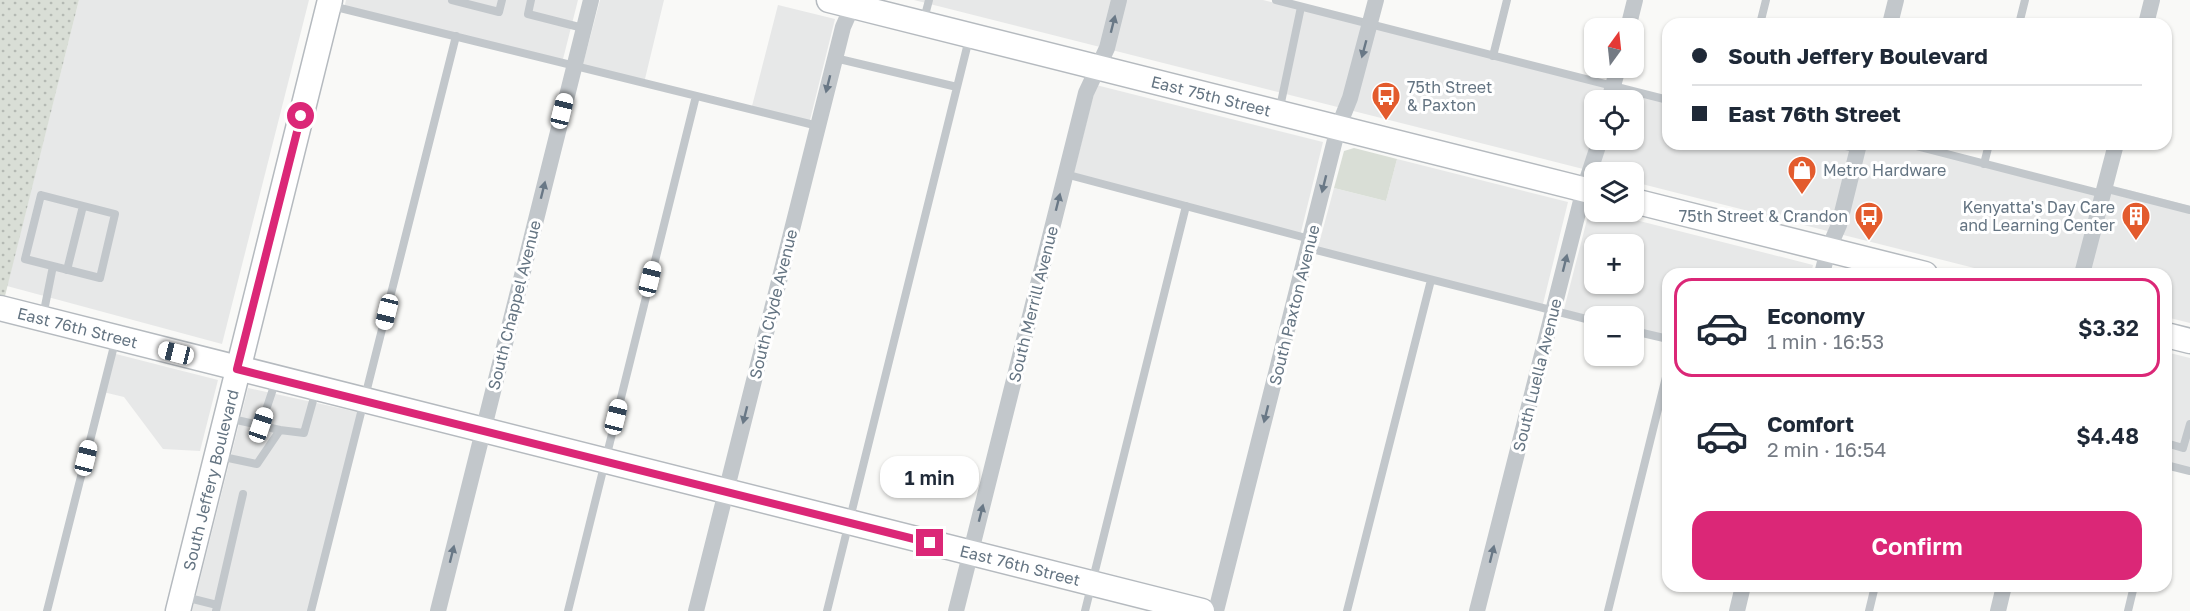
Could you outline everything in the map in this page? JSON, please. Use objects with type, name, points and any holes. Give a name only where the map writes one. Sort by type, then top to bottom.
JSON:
[{"type":"street","name":"South Chappel Avenue","points":[[438,611],[591,0]]},
{"type":"street","name":"East 75th Street","points":[[829,0],[854,3],[923,23],[1584,190]]},
{"type":"street","name":"South Merrill Avenue","points":[[956,611],[1086,93],[1107,48],[1119,0]]},
{"type":"street","name":"South Paxton Avenue","points":[[1216,611],[1338,128],[1350,98],[1376,0]]},
{"type":"street","points":[[1630,18],[1635,0]]},
{"type":"street","points":[[1892,18],[1896,0]]},
{"type":"street","points":[[2148,18],[2152,0]]},
{"type":"street","name":"South Jeffery Boulevard","points":[[180,604],[329,2]]},
{"type":"street","name":"South Clyde Avenue","points":[[696,611],[843,27],[854,3]]},
{"type":"street","points":[[1824,268],[1828,250],[1839,225],[1858,150]]},
{"type":"street","points":[[2084,268],[2114,150]]},
{"type":"street","points":[[1644,204],[1901,268]]},
{"type":"street","name":"South Luella Avenue","points":[[1477,611],[1553,310],[1584,208]]},
{"type":"street","name":"East 76th Street","points":[[0,308],[1202,611]]},
{"type":"street","points":[[2172,336],[2190,341]]},
{"type":"street","points":[[1737,611],[1742,592]]},
{"type":"street","points":[[1998,611],[2003,592]]},
{"type":"lane","points":[[452,0],[500,12],[502,0]]},
{"type":"lane","points":[[531,0],[528,14],[583,28]]},
{"type":"lane","points":[[923,23],[929,0]]},
{"type":"lane","points":[[1276,0],[1492,56],[1601,90]]},
{"type":"lane","points":[[1492,56],[1506,0]]},
{"type":"lane","points":[[1762,18],[1766,0]]},
{"type":"lane","points":[[2020,18],[2025,0]]},
{"type":"lane","points":[[329,2],[818,126]]},
{"type":"lane","points":[[1279,112],[1301,7]]},
{"type":"lane","points":[[827,611],[970,35]]},
{"type":"lane","points":[[311,611],[456,36]]},
{"type":"lane","points":[[835,58],[957,87]]},
{"type":"lane","points":[[568,611],[696,96]]},
{"type":"lane","points":[[1644,97],[1662,99]]},
{"type":"lane","points":[[1931,150],[2190,210]]},
{"type":"lane","points":[[1984,164],[1988,150]]},
{"type":"lane","points":[[1065,174],[1186,206],[1431,280],[1584,318]]},
{"type":"lane","points":[[41,195],[116,214],[100,278],[53,266],[25,259],[41,195]]},
{"type":"lane","points":[[67,270],[83,206]]},
{"type":"lane","points":[[1085,611],[1186,206]]},
{"type":"lane","points":[[42,319],[53,266]]},
{"type":"lane","points":[[1347,611],[1431,280]]},
{"type":"lane","points":[[1644,333],[1662,338]]},
{"type":"lane","points":[[47,611],[116,338]]},
{"type":"lane","points":[[261,425],[277,379]]},
{"type":"lane","points":[[225,418],[304,433],[316,388]]},
{"type":"lane","points":[[1608,611],[1662,393]]},
{"type":"lane","points":[[2172,445],[2183,448],[2190,424]]},
{"type":"lane","points":[[216,455],[257,464],[280,430]]},
{"type":"lane","points":[[2172,466],[2190,471]]},
{"type":"lane","points":[[180,604],[217,608],[243,495]]},
{"type":"lane","points":[[1869,611],[1874,592]]},
{"type":"lane","points":[[2128,611],[2133,592]]},
{"type":"shaded area","points":[[0,0],[79,0],[3,304],[0,303]]},
{"type":"shaded area","points":[[79,0],[309,0],[222,344],[7,286]]},
{"type":"shaded area","points":[[346,0],[578,0],[562,63],[344,9]]},
{"type":"shaded area","points":[[600,0],[664,0],[644,83],[582,68]]},
{"type":"shaded area","points":[[914,0],[1263,0],[1631,90],[1584,90],[1584,150],[1644,150],[1644,93],[1662,98],[1662,150],[1946,150],[2088,188],[2125,189],[2190,206],[2190,323],[2172,318],[2172,268],[1974,268],[1644,185],[1644,162],[1584,162],[1584,169]]},
{"type":"shaded area","points":[[778,5],[835,19],[809,124],[751,110]]},
{"type":"shaded area","points":[[1096,85],[1323,142],[1300,236],[1073,176]]},
{"type":"shaded area","points":[[1354,148],[1397,159],[1386,201],[1334,188],[1344,151]]},
{"type":"shaded area","points":[[1397,159],[1568,202],[1542,308],[1317,251],[1334,188],[1386,201]]},
{"type":"shaded area","points":[[1586,222],[1643,222],[1813,265],[1812,268],[1662,268],[1662,338],[1644,333],[1644,306],[1584,306],[1584,318],[1563,313]]},
{"type":"shaded area","points":[[112,353],[218,380],[200,451],[163,449],[124,397],[103,392]]},
{"type":"shaded area","points":[[2172,354],[2190,358],[2190,471],[2172,466]]},
{"type":"shaded area","points":[[248,388],[362,413],[311,611],[192,611]]},
{"type":"place","name":"75th Street & Paxton","points":[[1386,122]]},
{"type":"place","name":"Metro Hardware","points":[[1802,196]]},
{"type":"place","name":"75th Street & Crandon","points":[[1869,242]]},
{"type":"place","name":"Kenyatta's Day Care and Learning Center","points":[[2136,242]]},
{"type":"route","points":[[301,116],[237,369],[930,543]]}]
